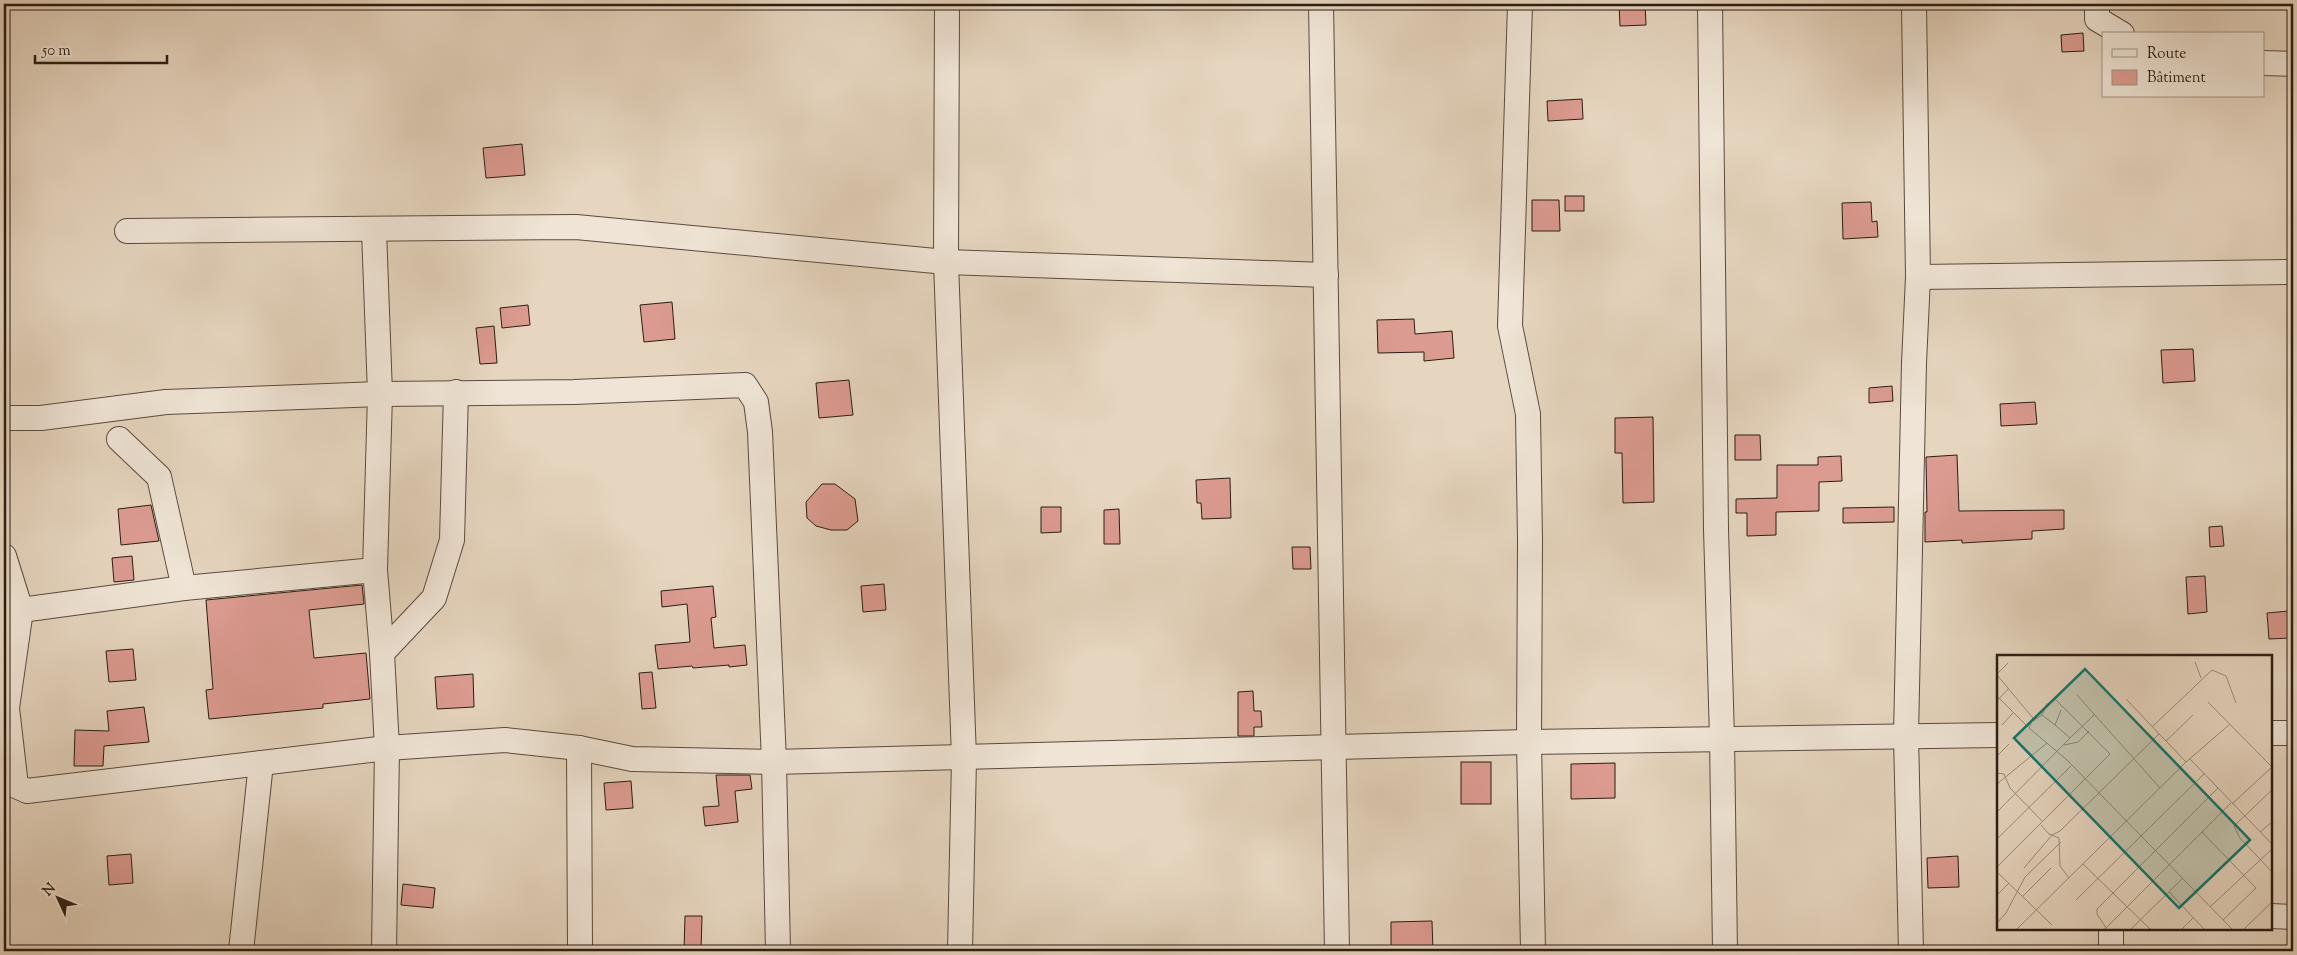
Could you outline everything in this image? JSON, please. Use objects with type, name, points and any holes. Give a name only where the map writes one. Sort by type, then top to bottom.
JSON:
[{"type":"street","points":[[947,4],[946,262],[964,758],[960,951]]},
{"type":"street","points":[[1320,4],[1337,951]]},
{"type":"street","points":[[1520,4],[1510,326],[1528,414],[1530,540],[1529,742],[1533,951]]},
{"type":"street","points":[[1710,4],[1716,529],[1722,738],[1725,951]]},
{"type":"street","points":[[1911,951],[1906,736],[1914,362],[1918,277],[1914,4]]},
{"type":"street","points":[[2097,4],[2097,19],[2119,32]]},
{"type":"street","points":[[2264,63],[2293,64]]},
{"type":"street","points":[[127,231],[576,228],[946,262],[1326,275]]},
{"type":"street","points":[[374,230],[380,394],[375,570],[387,748],[384,951]]},
{"type":"street","points":[[1918,277],[2293,272]]},
{"type":"street","points":[[4,418],[41,418],[166,402],[456,392],[574,392],[745,385],[756,402],[760,432],[774,762],[778,951]]},
{"type":"street","points":[[382,653],[434,598],[452,540],[456,392]]},
{"type":"street","points":[[119,439],[158,477],[184,588]]},
{"type":"street","points":[[4,556],[22,610],[6,707],[10,785],[27,791],[387,748],[505,740],[579,748],[632,760],[774,762],[1529,742],[1997,735]]},
{"type":"street","points":[[22,610],[184,588],[375,570]]},
{"type":"street","points":[[2272,733],[2293,733]]},
{"type":"street","points":[[579,748],[580,951]]},
{"type":"street","points":[[241,951],[261,763]]},
{"type":"street","points":[[2272,916],[2293,917]]},
{"type":"street","points":[[2111,930],[2112,951]]},
{"type":"building","points":[[1619,4],[1645,4],[1646,25],[1620,26]]},
{"type":"building","points":[[2083,33],[2084,51],[2062,52],[2061,35]]},
{"type":"building","points":[[1582,99],[1583,119],[1548,121],[1547,101]]},
{"type":"building","points":[[522,144],[525,175],[486,178],[483,148]]},
{"type":"building","points":[[1565,196],[1584,196],[1584,211],[1565,211]]},
{"type":"building","points":[[1532,200],[1559,200],[1560,231],[1532,231]]},
{"type":"building","points":[[1871,202],[1872,222],[1877,221],[1878,237],[1843,239],[1842,203]]},
{"type":"building","points":[[672,302],[675,339],[644,342],[640,305]]},
{"type":"building","points":[[528,305],[530,325],[502,328],[500,308]]},
{"type":"building","points":[[1414,319],[1415,334],[1452,331],[1454,358],[1424,361],[1424,352],[1378,353],[1377,320]]},
{"type":"building","points":[[494,326],[497,363],[480,364],[476,328]]},
{"type":"building","points":[[2193,349],[2195,381],[2163,383],[2161,350]]},
{"type":"building","points":[[849,380],[853,415],[819,418],[816,383]]},
{"type":"building","points":[[1892,386],[1893,401],[1869,403],[1869,388]]},
{"type":"building","points":[[2035,402],[2037,424],[2001,426],[2000,404]]},
{"type":"building","points":[[1653,417],[1654,502],[1623,503],[1622,453],[1615,453],[1615,418]]},
{"type":"building","points":[[1735,435],[1760,435],[1761,460],[1735,460]]},
{"type":"building","points":[[1957,455],[1959,511],[2064,510],[2064,529],[2032,531],[2032,539],[1962,543],[1962,540],[1925,542],[1925,512],[1927,512],[1926,457]]},
{"type":"building","points":[[1841,456],[1842,481],[1819,482],[1819,511],[1776,512],[1776,535],[1747,536],[1747,513],[1736,513],[1736,499],[1777,498],[1777,465],[1818,465],[1818,457]]},
{"type":"building","points":[[1230,478],[1231,518],[1202,519],[1201,503],[1197,503],[1196,480]]},
{"type":"building","points":[[822,484],[835,484],[855,499],[858,521],[847,530],[831,530],[816,526],[807,518],[806,502]]},
{"type":"building","points":[[151,505],[159,541],[121,545],[118,509]]},
{"type":"building","points":[[1041,507],[1061,507],[1061,532],[1041,533]]},
{"type":"building","points":[[1894,507],[1894,522],[1843,523],[1843,508]]},
{"type":"building","points":[[1119,509],[1120,544],[1104,544],[1104,510]]},
{"type":"building","points":[[2222,526],[2224,546],[2210,547],[2209,527]]},
{"type":"building","points":[[1292,547],[1310,547],[1311,569],[1293,569]]},
{"type":"building","points":[[132,556],[134,580],[114,582],[112,558]]},
{"type":"building","points":[[2205,576],[2207,612],[2188,614],[2186,577]]},
{"type":"building","points":[[884,584],[886,610],[863,612],[861,586]]},
{"type":"building","points":[[362,585],[364,604],[309,610],[314,658],[366,653],[370,699],[323,704],[323,708],[209,719],[206,690],[213,689],[206,600]]},
{"type":"building","points":[[713,586],[716,617],[711,618],[714,648],[745,645],[747,665],[658,669],[655,645],[690,642],[687,604],[662,607],[661,591]]},
{"type":"building","points":[[2289,611],[2290,638],[2269,639],[2267,613]]},
{"type":"building","points":[[133,649],[136,680],[109,682],[106,651]]},
{"type":"building","points":[[652,672],[656,708],[642,709],[639,673]]},
{"type":"building","points":[[473,674],[474,707],[437,709],[435,677]]},
{"type":"building","points":[[1253,691],[1254,711],[1261,711],[1262,727],[1254,727],[1254,736],[1238,736],[1238,692]]},
{"type":"building","points":[[144,707],[149,742],[104,746],[103,766],[74,766],[75,730],[109,731],[107,711]]},
{"type":"building","points":[[1461,762],[1491,762],[1491,804],[1461,804]]},
{"type":"building","points":[[1615,763],[1615,798],[1571,799],[1571,764]]},
{"type":"building","points":[[716,775],[750,775],[752,789],[735,791],[738,822],[705,826],[703,807],[719,806]]},
{"type":"building","points":[[631,781],[633,808],[606,810],[604,783]]},
{"type":"building","points":[[131,854],[133,883],[109,885],[107,856]]},
{"type":"building","points":[[1958,856],[1959,887],[1928,888],[1927,858]]},
{"type":"building","points":[[403,884],[435,888],[433,908],[401,905]]},
{"type":"building","points":[[685,916],[702,916],[701,951],[684,951]]},
{"type":"building","points":[[1432,921],[1433,951],[1391,951],[1391,922]]}]
